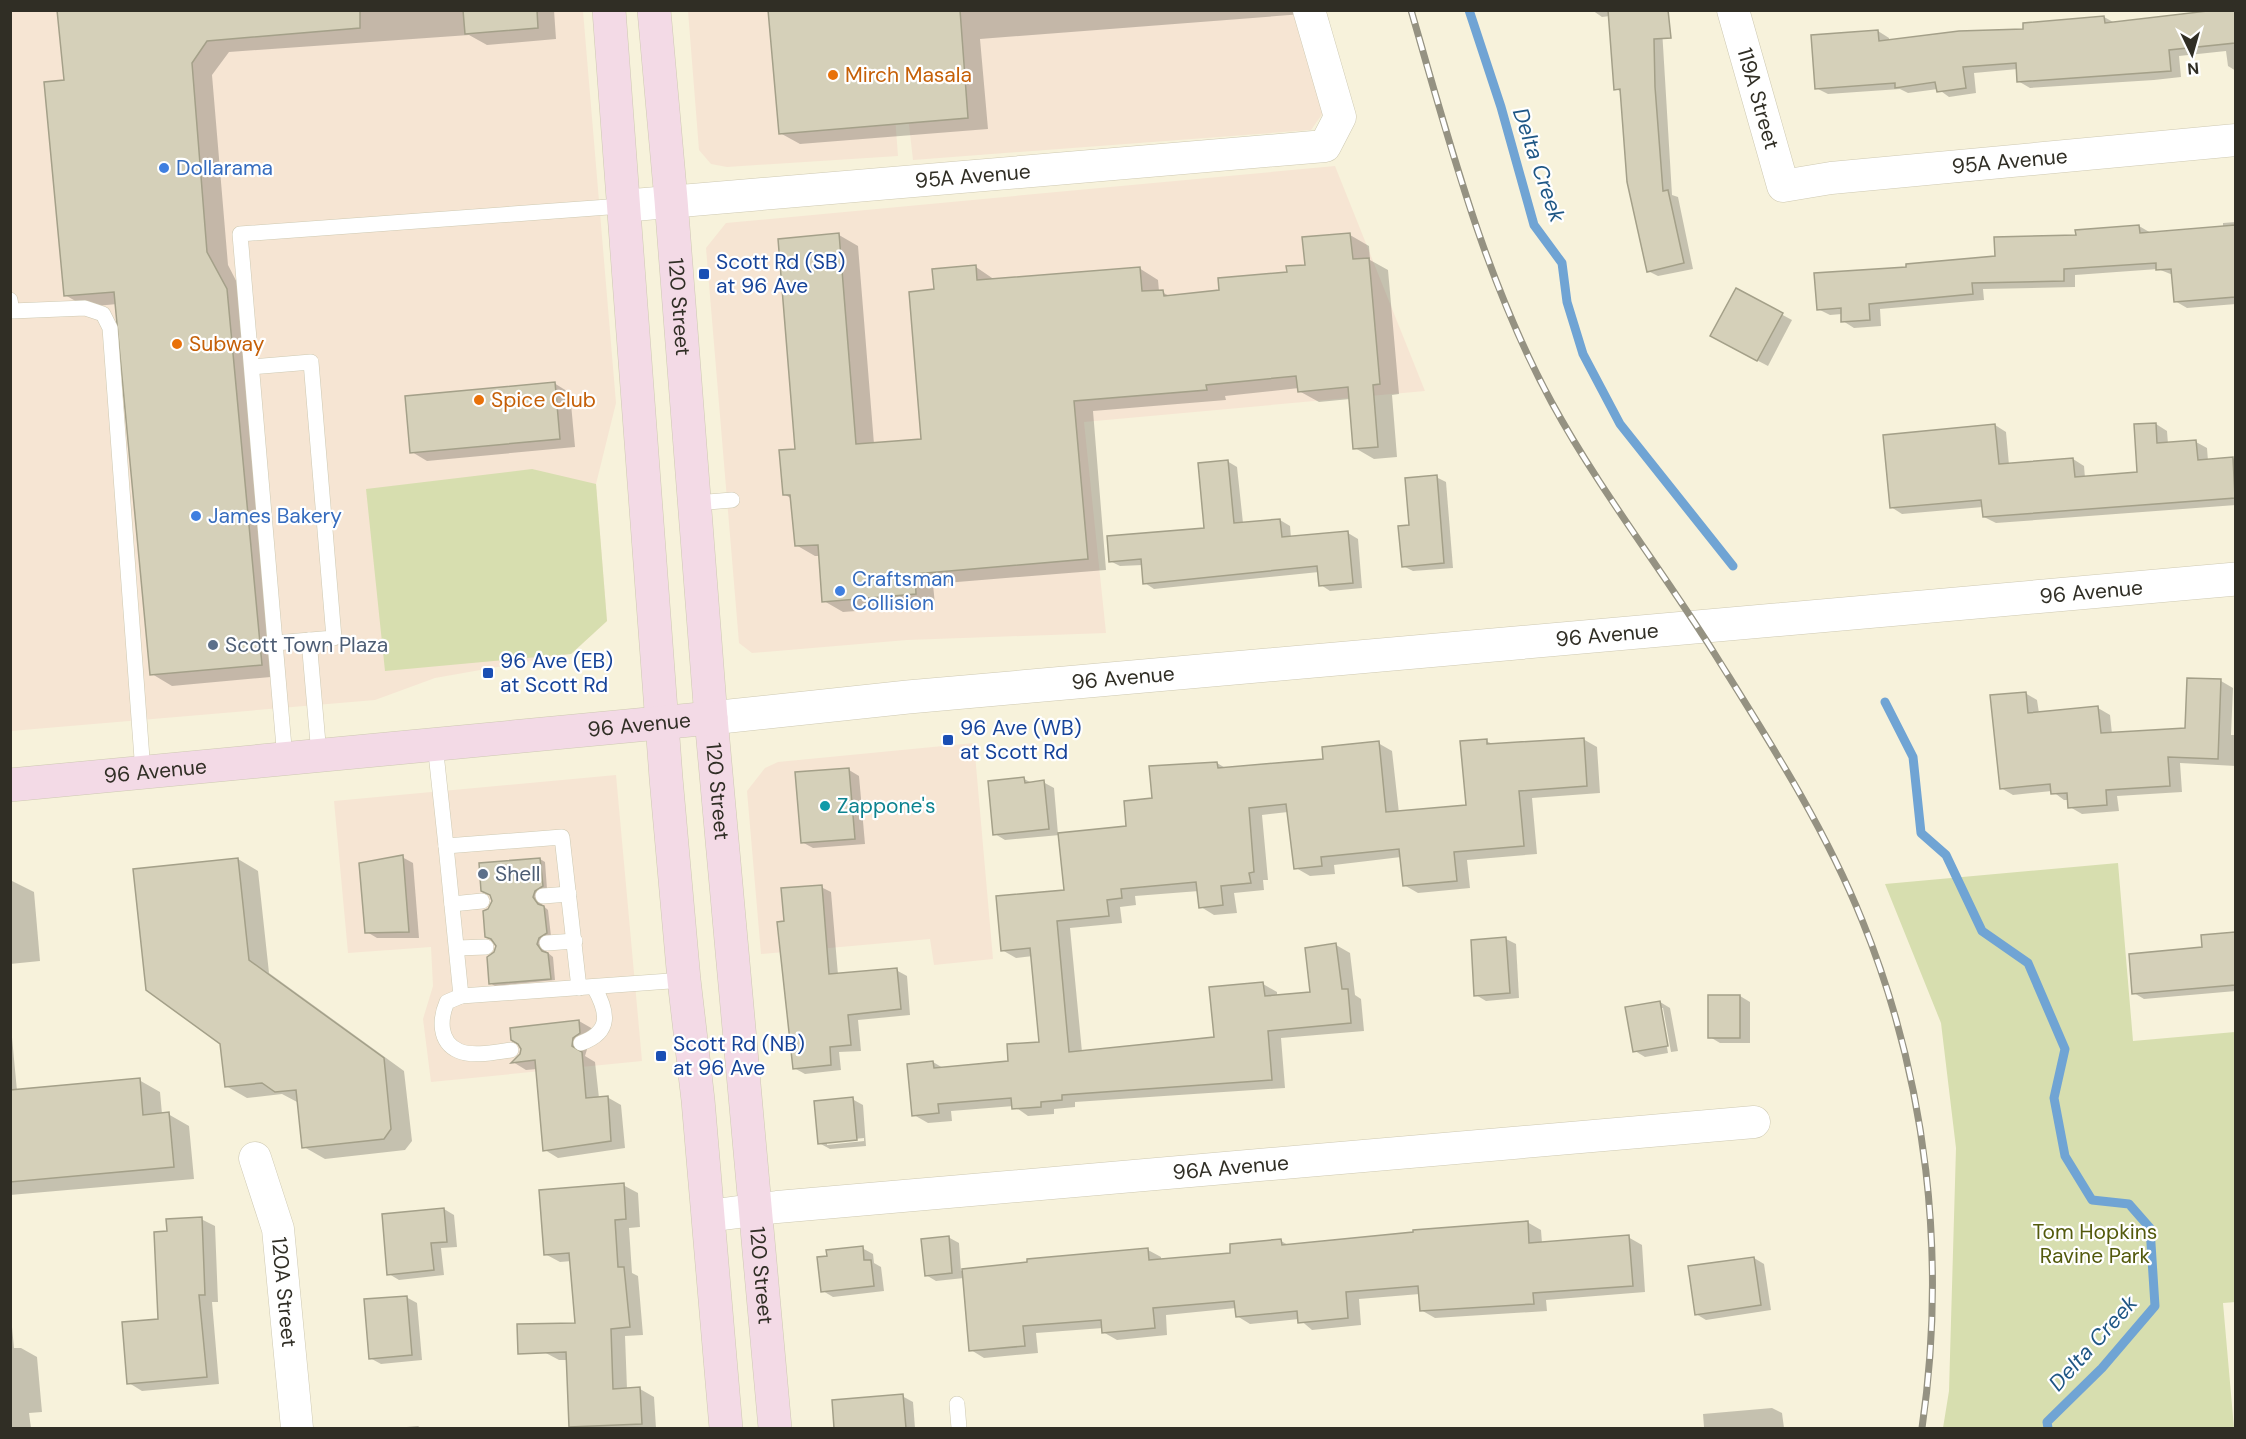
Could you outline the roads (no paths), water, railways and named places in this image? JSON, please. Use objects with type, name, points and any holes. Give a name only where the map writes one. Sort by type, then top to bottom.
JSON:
[{"type":"main road","points":[[609,10],[662,722],[726,1428]]},
{"type":"main road","name":"120 Street","points":[[654,10],[682,360],[696,503],[711,718],[775,1428]]},
{"type":"main road","name":"96 Avenue","points":[[10,785],[711,718]]},
{"type":"street","name":"95A Avenue","points":[[622,206],[671,200],[1325,146],[1340,117],[1309,10]]},
{"type":"street","name":"119A Street","points":[[1733,10],[1784,186]]},
{"type":"street","name":"95A Avenue","points":[[1784,186],[1831,178],[2235,140]]},
{"type":"street","name":"96 Avenue","points":[[711,718],[932,695],[2235,579]]},
{"type":"street","name":"96A Avenue","points":[[708,1216],[1754,1122]]},
{"type":"street","name":"120A Street","points":[[255,1158],[278,1229],[297,1428]]},
{"type":"lane","points":[[285,759],[240,234],[622,206]]},
{"type":"lane","points":[[10,300],[12,311],[85,308],[103,314],[110,328],[143,772]]},
{"type":"lane","points":[[252,367],[310,362],[334,638],[275,643]]},
{"type":"lane","points":[[696,503],[732,500]]},
{"type":"lane","points":[[309,640],[319,755]]},
{"type":"lane","points":[[435,744],[461,996]]},
{"type":"lane","points":[[446,846],[562,837],[574,941],[587,987],[605,1014],[603,1028],[596,1037],[581,1043]]},
{"type":"lane","points":[[543,896],[569,894]]},
{"type":"lane","points":[[452,904],[482,901]]},
{"type":"lane","points":[[548,943],[574,941]]},
{"type":"lane","points":[[457,948],[486,946]]},
{"type":"lane","points":[[511,1050],[482,1053],[459,1051],[445,1039],[440,1017],[447,1002],[461,996],[684,980]]},
{"type":"lane","points":[[957,1404],[959,1428]]},
{"type":"waterway","name":"Delta Creek","points":[[1469,10],[1501,107],[1534,225],[1562,263],[1567,302],[1583,354],[1620,424],[1733,566]]},
{"type":"waterway","name":"Delta Creek","points":[[1885,702],[1913,757],[1921,833],[1946,855],[1982,931],[2028,963],[2065,1049],[2054,1098],[2065,1156],[2092,1200],[2129,1204],[2150,1228],[2155,1306],[2102,1368],[2047,1422],[2048,1428]]},
{"type":"railway","points":[[1411,10],[1471,211],[1507,309],[1528,356],[1590,468],[1696,624],[1795,785],[1847,885],[1884,981],[1902,1043],[1916,1106],[1926,1170],[1931,1234],[1932,1299],[1929,1364],[1922,1428]]},
{"type":"place","name":"Mirch Masala","points":[[833,75]]},
{"type":"place","name":"Dollarama","points":[[164,168]]},
{"type":"place","name":"Scott Rd (SB) at 96 Ave","points":[[704,274]]},
{"type":"place","name":"Subway","points":[[177,344]]},
{"type":"place","name":"Spice Club","points":[[479,400]]},
{"type":"place","name":"James Bakery","points":[[196,516]]},
{"type":"place","name":"Craftsman Collision","points":[[840,591]]},
{"type":"place","name":"Scott Town Plaza","points":[[213,645]]},
{"type":"place","name":"96 Ave (EB) at Scott Rd","points":[[488,673]]},
{"type":"place","name":"96 Ave (WB) at Scott Rd","points":[[948,740]]},
{"type":"place","name":"Zappone's","points":[[825,806]]},
{"type":"place","name":"Shell","points":[[483,874]]},
{"type":"place","name":"Scott Rd (NB) at 96 Ave","points":[[661,1056]]},
{"type":"park label","name":"Tom Hopkins Ravine Park","points":[[2095,1244]]}]
